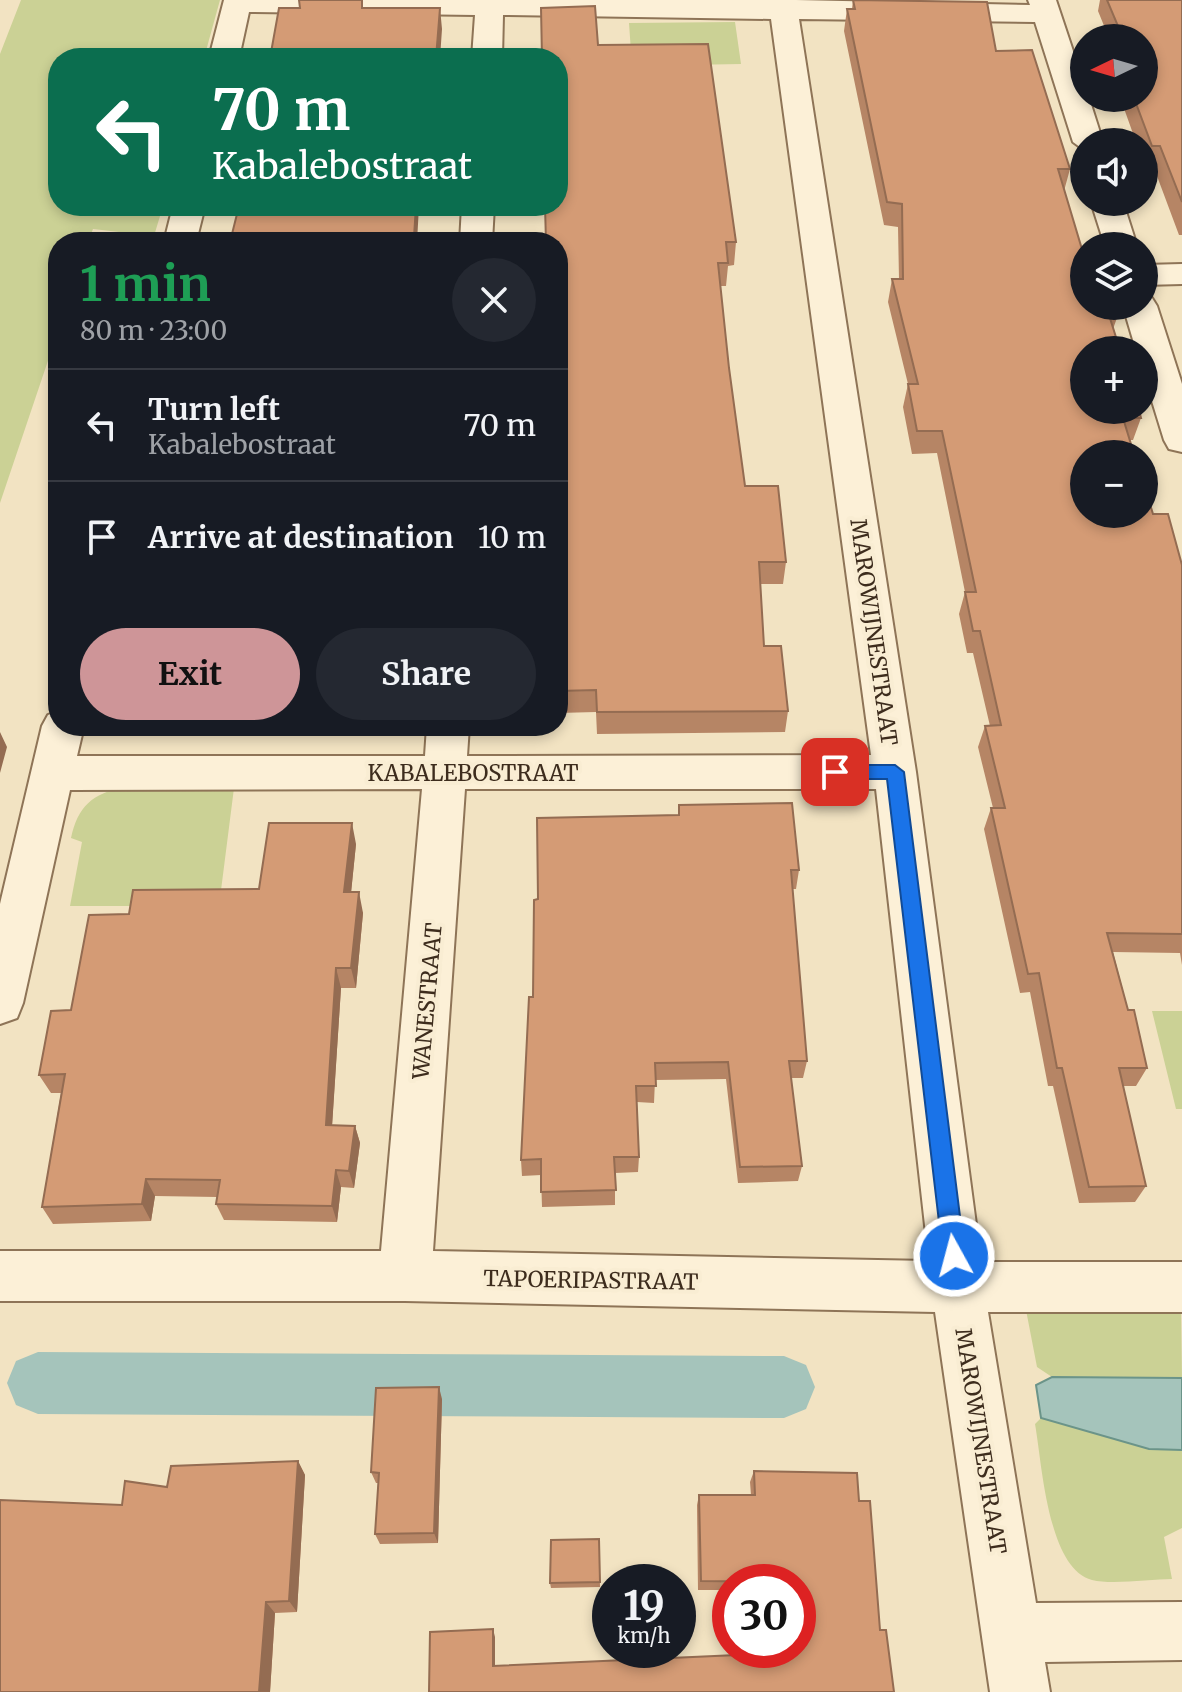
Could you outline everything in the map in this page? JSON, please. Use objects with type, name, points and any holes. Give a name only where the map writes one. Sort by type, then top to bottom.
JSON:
[{"type":"street","points":[[226,48],[238,2],[1044,7],[1083,128]]},
{"type":"street","points":[[488,48],[490,2]]},
{"type":"street","name":"MAROWIJNESTRAAT","points":[[783,6],[895,772],[958,1287],[1020,1692]]},
{"type":"street","points":[[1158,275],[1182,274]]},
{"type":"street","points":[[1144,320],[1182,440]]},
{"type":"street","points":[[0,1003],[61,736]]},
{"type":"street","name":"WANESTRAAT","points":[[405,1276],[448,736]]},
{"type":"street","name":"KABALEBOSTRAAT","points":[[52,773],[895,772]]},
{"type":"street","name":"TAPOERIPASTRAAT","points":[[0,1276],[405,1276],[958,1287],[1182,1287]]},
{"type":"street","points":[[1011,1633],[1182,1631]]},
{"type":"green space","points":[[21,0],[220,0],[207,48],[48,48],[48,216],[160,216],[155,232],[93,229],[92,232],[48,232],[48,361],[0,503],[0,54]]},
{"type":"green space","points":[[735,22],[741,64],[632,66],[629,23]]},
{"type":"green space","points":[[124,787],[234,788],[219,906],[70,906],[82,842],[71,838],[78,818],[95,798]]},
{"type":"green space","points":[[1152,1011],[1182,1011],[1182,1109],[1176,1109]]},
{"type":"green space","points":[[1181,1309],[1182,1378],[1052,1377],[1037,1367],[1026,1310]]},
{"type":"green space","points":[[1041,1418],[1149,1449],[1182,1450],[1182,1528],[1164,1537],[1172,1579],[1100,1581],[1077,1571],[1065,1556],[1049,1512],[1035,1424]]},
{"type":"water","points":[[1052,1377],[1182,1378],[1182,1450],[1149,1449],[1041,1418],[1036,1385]]},
{"type":"building","points":[[299,0],[362,0],[362,8],[440,8],[437,48],[272,48],[279,8],[300,8]]},
{"type":"building","points":[[853,0],[987,2],[996,51],[1032,50],[1070,169],[1058,169],[1077,232],[1070,232],[1070,320],[1111,320],[1116,336],[1070,336],[1070,424],[1125,424],[1130,440],[1070,440],[1070,528],[1158,528],[1158,514],[1168,514],[1182,565],[1182,934],[1107,933],[1128,1010],[1134,1010],[1147,1068],[1119,1068],[1146,1186],[1089,1187],[1062,1068],[1057,1068],[1039,973],[1028,974],[991,808],[1005,808],[985,726],[1001,725],[980,631],[973,631],[965,592],[976,592],[942,431],[917,431],[908,384],[918,384],[892,279],[903,279],[902,204],[887,202],[847,9],[855,9]]},
{"type":"building","points":[[1107,0],[1182,0],[1182,202],[1158,146],[1158,128],[1145,128],[1139,112],[1158,112],[1158,24],[1117,24]]},
{"type":"building","points":[[595,6],[598,45],[708,44],[736,242],[726,242],[728,263],[718,263],[729,368],[745,486],[778,486],[786,562],[759,562],[764,646],[781,646],[788,711],[597,712],[596,690],[568,691],[568,232],[546,232],[545,216],[568,216],[568,48],[542,48],[541,8]]},
{"type":"building","points":[[236,216],[415,216],[414,232],[232,232]]},
{"type":"building","points":[[792,803],[799,870],[791,870],[807,1061],[789,1061],[802,1166],[740,1167],[728,1062],[655,1063],[656,1086],[636,1086],[639,1157],[614,1157],[616,1190],[541,1192],[541,1159],[521,1160],[529,997],[533,997],[534,900],[538,899],[537,818],[679,815],[679,805]]},
{"type":"building","points":[[269,823],[352,823],[344,892],[359,892],[351,968],[336,968],[326,1125],[355,1126],[349,1171],[336,1170],[332,1206],[216,1204],[220,1180],[146,1179],[142,1204],[42,1207],[65,1074],[39,1075],[51,1011],[71,1010],[89,915],[129,914],[133,890],[259,889]]},
{"type":"building","points":[[439,1387],[434,1533],[375,1534],[379,1473],[371,1472],[376,1388]]},
{"type":"building","points":[[298,1461],[289,1601],[266,1602],[259,1692],[0,1692],[0,1500],[122,1505],[125,1481],[167,1487],[171,1466]]},
{"type":"building","points":[[754,1471],[857,1473],[859,1501],[870,1501],[880,1630],[886,1630],[894,1692],[429,1692],[430,1632],[493,1629],[493,1666],[592,1662],[592,1668],[696,1668],[696,1657],[712,1656],[712,1668],[816,1668],[816,1564],[712,1564],[712,1581],[701,1581],[699,1495],[755,1495]]},
{"type":"building","points":[[599,1539],[600,1564],[592,1564],[592,1582],[550,1583],[551,1540]]},
{"type":"waterway","points":[[38,1383],[784,1387]]},
{"type":"route","points":[[835,772],[895,772],[954,1256]]}]
